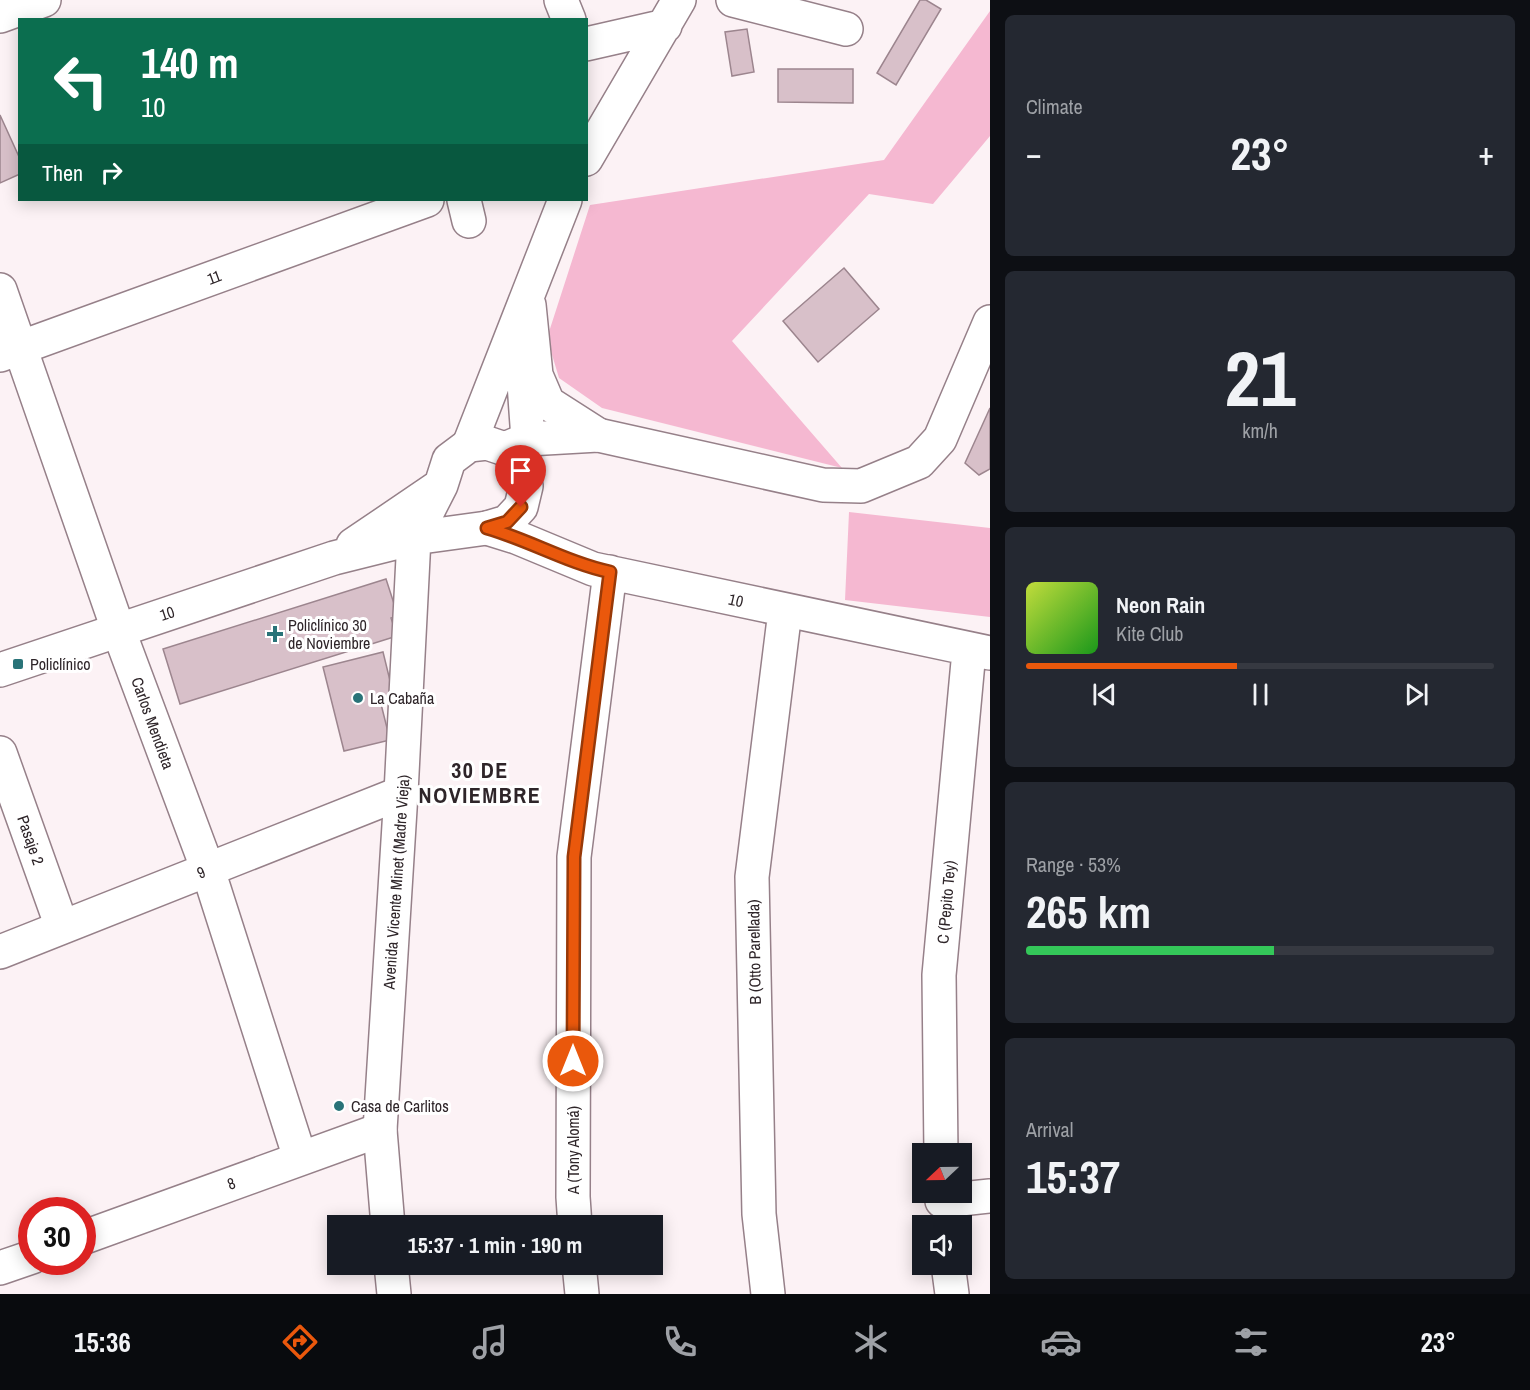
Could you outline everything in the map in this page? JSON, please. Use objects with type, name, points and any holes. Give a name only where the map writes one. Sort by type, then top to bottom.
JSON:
[{"type":"street","points":[[0,16],[44,0]]},
{"type":"street","points":[[561,0],[568,18]]},
{"type":"street","points":[[733,0],[846,29]]},
{"type":"street","points":[[588,43],[672,13]]},
{"type":"street","points":[[588,156],[672,13]]},
{"type":"street","name":"11","points":[[10,351],[424,201]]},
{"type":"street","points":[[469,445],[565,201]]},
{"type":"street","name":"Carlos Mendieta","points":[[0,290],[10,351],[118,629],[208,870],[300,1158]]},
{"type":"street","points":[[524,309],[536,375],[548,403],[583,435]]},
{"type":"street","points":[[524,309],[516,444],[526,486]]},
{"type":"street","points":[[414,538],[441,485],[449,460],[469,445],[516,444],[583,435],[823,485],[861,486],[919,462],[940,439],[990,322]]},
{"type":"street","name":"10","points":[[0,670],[334,558],[414,538],[487,528],[507,522],[521,507],[526,486],[552,448],[583,435]]},
{"type":"street","name":"10","points":[[334,558],[441,485],[447,508],[464,524],[516,537],[594,569],[979,652]]},
{"type":"street","name":"Avenida Vicente Minet (Madre Vieja)","points":[[387,1215],[380,1130],[414,538]]},
{"type":"street","name":"A (Tony Alomá)","points":[[574,1215],[574,857],[610,572]]},
{"type":"street","name":"B (Otto Parellada)","points":[[768,1294],[759,1214],[752,877],[785,611]]},
{"type":"street","name":"C (Pepito Tey)","points":[[941,1143],[939,975],[979,652]]},
{"type":"street","name":"Pasaje 2","points":[[0,753],[62,927]]},
{"type":"street","name":"9","points":[[0,952],[401,793]]},
{"type":"street","name":"8","points":[[96,1233],[380,1130]]},
{"type":"street","points":[[942,1206],[990,1196]]},
{"type":"street","points":[[0,1268],[18,1262]]},
{"type":"street","points":[[392,1275],[394,1294]]},
{"type":"street","points":[[580,1275],[582,1294]]},
{"type":"street","points":[[949,1275],[952,1294]]},
{"type":"shaded area","points":[[990,11],[990,136],[933,204],[869,194],[732,341],[842,468],[602,408],[559,378],[547,338],[590,205],[884,160]]},
{"type":"shaded area","points":[[849,512],[990,528],[990,617],[845,600]]},
{"type":"building","points":[[920,0],[926,0],[941,9],[896,85],[877,73]]},
{"type":"building","points":[[747,29],[754,72],[732,76],[725,32]]},
{"type":"building","points":[[778,69],[853,69],[853,103],[778,102]]},
{"type":"building","points":[[0,115],[18,155],[18,175],[0,183]]},
{"type":"building","points":[[844,268],[879,309],[818,362],[783,321]]},
{"type":"building","points":[[990,408],[990,469],[979,475],[965,463]]},
{"type":"building","points":[[386,579],[398,616],[391,618],[397,636],[180,704],[163,649]]},
{"type":"building","points":[[383,652],[394,697],[380,700],[390,740],[344,751],[323,667]]},
{"type":"place","name":"Policlínico 30 de Noviembre","points":[[275,634]]},
{"type":"place","name":"Policlínico","points":[[18,664]]},
{"type":"place","name":"La Cabaña","points":[[358,698]]},
{"type":"place","name":"Casa de Carlitos","points":[[339,1106]]},
{"type":"district","name":"30 DE NOVIEMBRE","points":[[480,782]]},
{"type":"route","points":[[521,507],[507,522],[487,528],[516,537],[594,569],[610,572],[574,857],[573,1061]]}]
